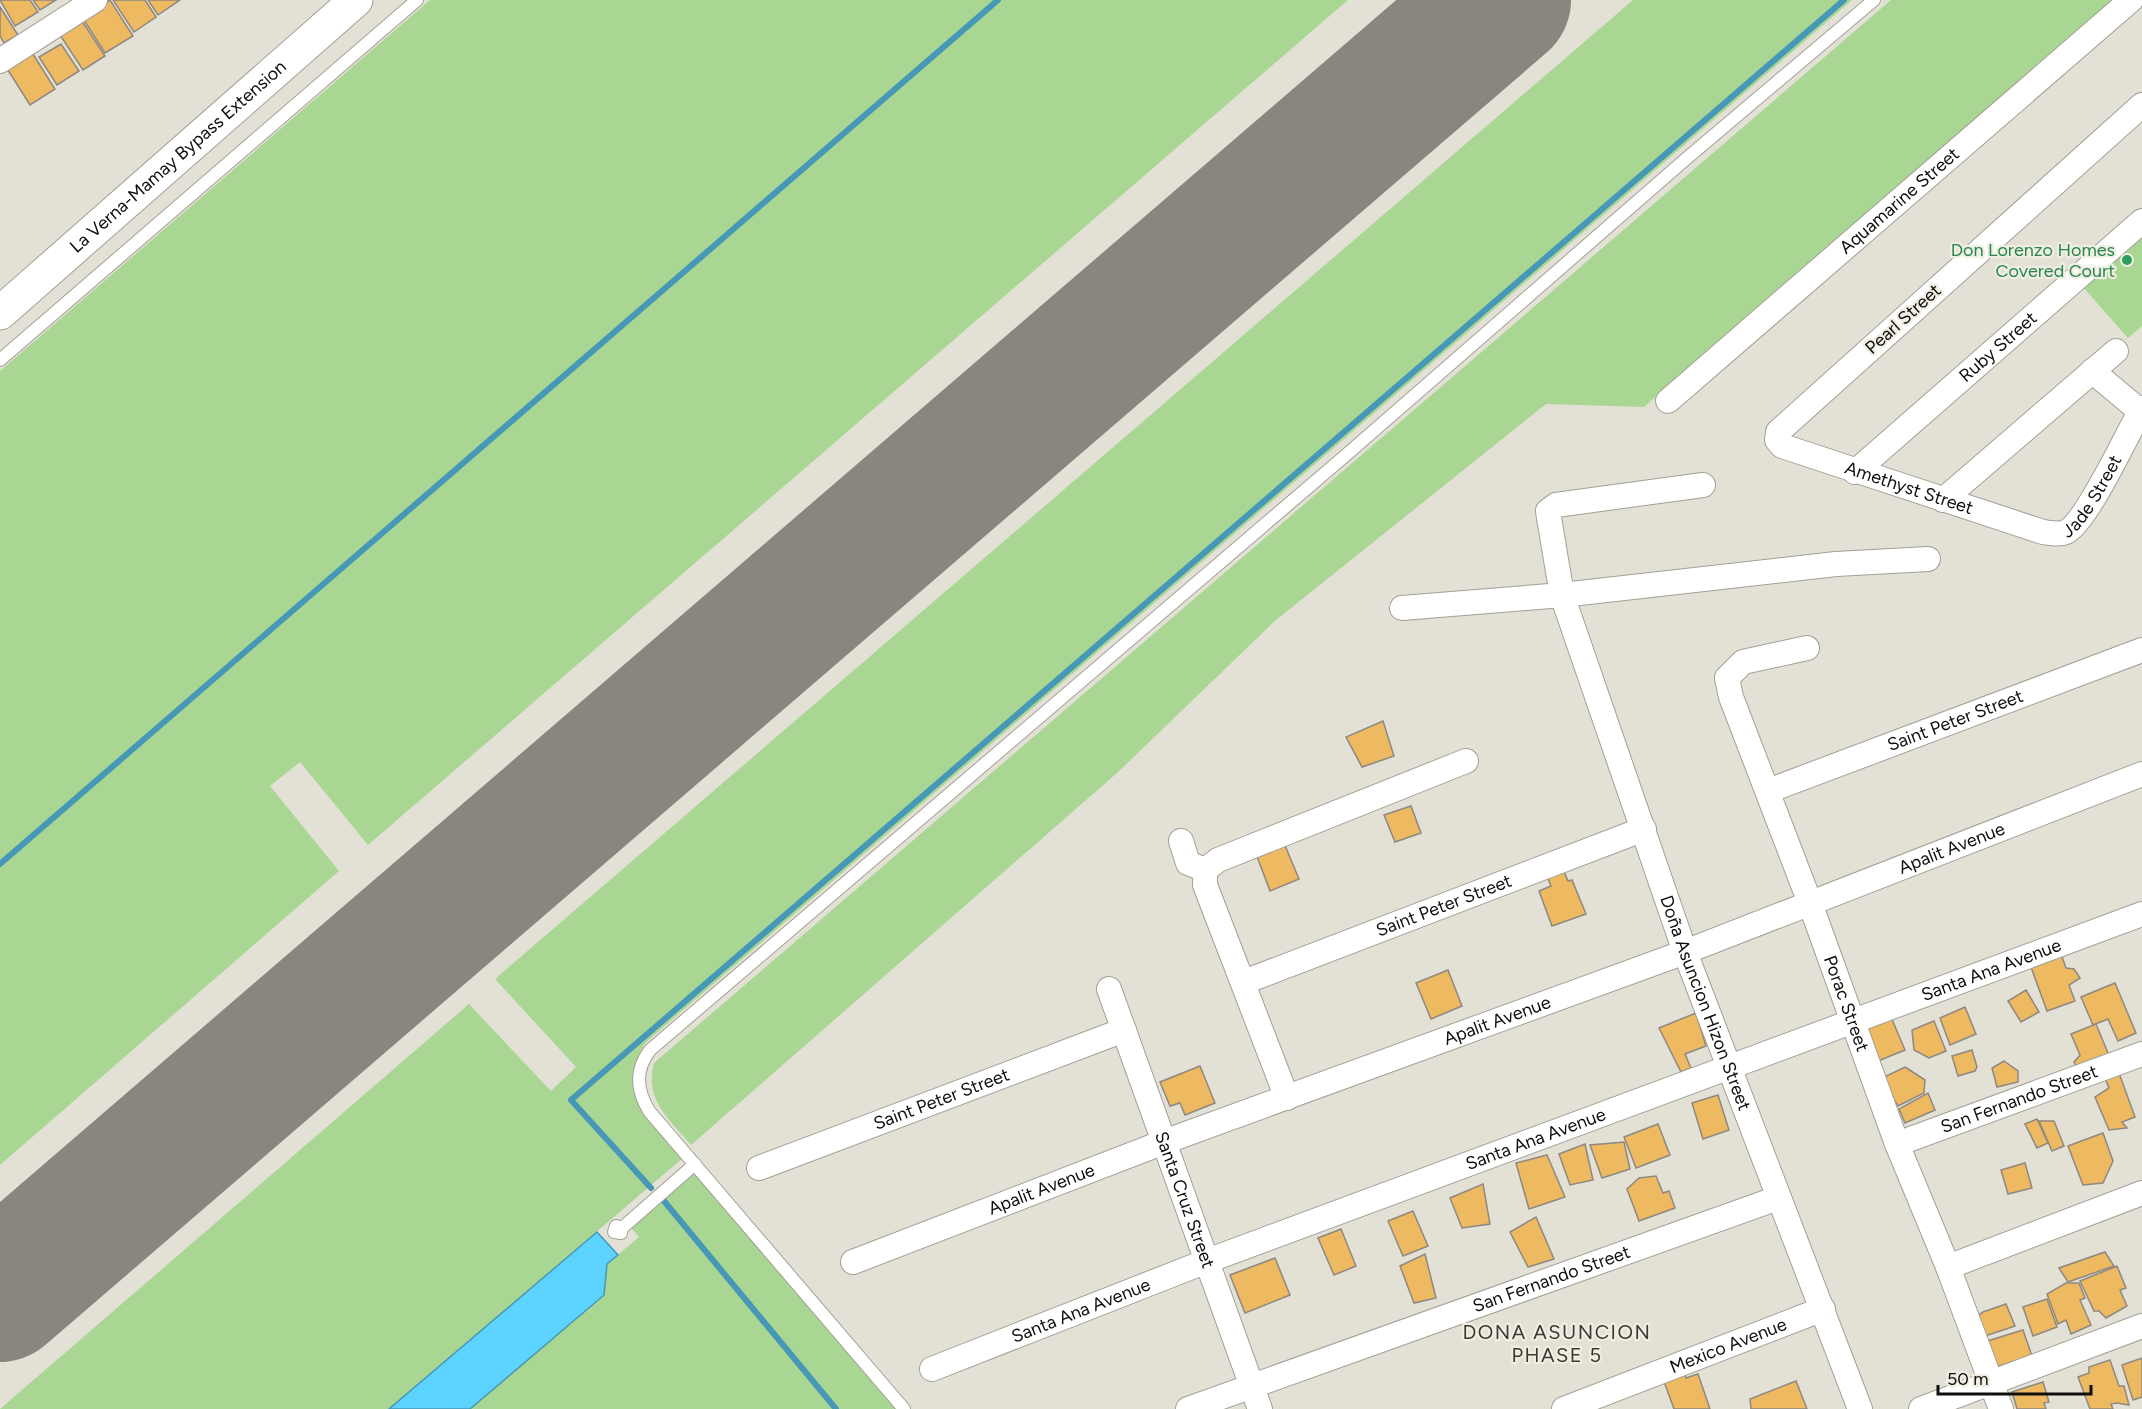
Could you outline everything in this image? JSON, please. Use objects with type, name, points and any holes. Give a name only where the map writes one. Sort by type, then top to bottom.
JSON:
[{"type":"main road","name":"La Verna-Mamay Bypass Extension","points":[[0,313],[356,0]]},
{"type":"street","points":[[0,61],[95,0]]},
{"type":"street","name":"Aquamarine Street","points":[[1668,401],[2131,0]]},
{"type":"street","name":"Pearl Street","points":[[1778,440],[1778,432],[2142,105]]},
{"type":"street","name":"Ruby Street","points":[[1855,471],[2142,221]]},
{"type":"street","points":[[1943,500],[2116,351]]},
{"type":"street","points":[[2092,371],[2141,409]]},
{"type":"street","name":"Jade Street","points":[[2043,532],[2066,532],[2082,518],[2141,409]]},
{"type":"street","name":"Amethyst Street","points":[[1778,440],[1782,446],[2043,532]]},
{"type":"street","name":"Doña Asuncion Hizon Street","points":[[1703,485],[1551,507],[1549,518],[1562,596],[1727,1068],[1824,1309],[1860,1409]]},
{"type":"street","points":[[1402,608],[1562,596],[1780,570],[1928,559]]},
{"type":"street","name":"Porac Street","points":[[1807,648],[1743,662],[1727,678],[1731,698],[1810,903],[1897,1144],[1948,1266],[2001,1409]]},
{"type":"street","name":"Saint Peter Street","points":[[1768,791],[2142,650]]},
{"type":"street","points":[[1205,870],[1218,860],[1466,761]]},
{"type":"street","name":"Apalit Avenue","points":[[853,1262],[1164,1142],[1685,952],[2142,774]]},
{"type":"street","name":"Saint Peter Street","points":[[1244,982],[1644,829]]},
{"type":"street","points":[[1181,841],[1188,863],[1205,870]]},
{"type":"street","points":[[1205,870],[1205,885],[1287,1098]]},
{"type":"street","name":"Santa Ana Avenue","points":[[932,1369],[1207,1262],[2142,914]]},
{"type":"street","name":"Santa Cruz Street","points":[[1109,989],[1260,1409]]},
{"type":"street","name":"Saint Peter Street","points":[[759,1168],[1124,1030]]},
{"type":"street","name":"San Fernando Street","points":[[1897,1144],[2142,1054]]},
{"type":"street","points":[[1948,1266],[2142,1193]]},
{"type":"street","name":"San Fernando Street","points":[[1188,1409],[1251,1384],[1778,1198]]},
{"type":"street","name":"Mexico Avenue","points":[[1564,1409],[1824,1309]]},
{"type":"street","points":[[1921,1409],[2142,1326]]},
{"type":"lane","points":[[0,360],[417,0]]},
{"type":"lane","points":[[904,1409],[641,1098],[638,1074],[642,1060],[650,1050],[1346,455],[1687,158],[1875,0]]},
{"type":"lane","points":[[622,1228],[695,1164]]},
{"type":"green space","points":[[430,0],[1348,0],[368,845],[300,762],[270,786],[339,871],[0,1165],[0,371]]},
{"type":"green space","points":[[1633,0],[1852,0],[645,1043],[636,1062],[633,1078],[635,1092],[649,1118],[684,1157],[389,1409],[0,1409],[469,1004],[551,1091],[576,1067],[495,979]]},
{"type":"green space","points":[[1891,0],[2112,0],[1644,407],[1546,404],[1276,620],[1117,773],[691,1145],[660,1108],[652,1088],[654,1063]]},
{"type":"green space","name":"Don Lorenzo Homes Covered Court","points":[[2142,233],[2142,326],[2128,338],[2082,286]]},
{"type":"green space","points":[[693,1164],[899,1409],[470,1409],[604,1295],[607,1264],[639,1237],[625,1221]]},
{"type":"water","points":[[597,1232],[618,1255],[607,1264],[604,1295],[470,1409],[389,1409]]},
{"type":"building","points":[[0,0],[30,0],[38,12],[15,26]]},
{"type":"building","points":[[33,0],[56,0],[40,10]]},
{"type":"building","points":[[110,0],[133,36],[105,53],[82,17]]},
{"type":"building","points":[[113,0],[145,0],[156,17],[134,32]]},
{"type":"building","points":[[148,0],[180,0],[158,15]]},
{"type":"building","points":[[0,7],[18,35],[4,43],[0,36]]},
{"type":"building","points":[[80,18],[105,56],[83,70],[58,32]]},
{"type":"building","points":[[61,44],[79,71],[57,85],[39,57]]},
{"type":"building","points":[[31,51],[55,89],[30,105],[6,67]]},
{"type":"building","points":[[1383,721],[1394,756],[1362,767],[1346,737]]},
{"type":"building","points":[[1411,806],[1421,833],[1395,842],[1384,815]]},
{"type":"building","points":[[1284,843],[1299,879],[1270,891],[1256,854]]},
{"type":"building","points":[[1562,867],[1568,881],[1572,880],[1586,914],[1552,926],[1539,891],[1551,886],[1546,874]]},
{"type":"building","points":[[2059,948],[2066,968],[2074,969],[2080,978],[2069,985],[2075,1001],[2047,1011],[2028,959]]},
{"type":"building","points":[[1448,970],[1462,1006],[1431,1019],[1416,983]]},
{"type":"building","points":[[2115,983],[2136,1033],[2118,1041],[2108,1019],[2093,1025],[2081,997]]},
{"type":"building","points":[[2026,990],[2039,1012],[2021,1022],[2008,1001]]},
{"type":"building","points":[[1965,1007],[1976,1034],[1950,1045],[1940,1018]]},
{"type":"building","points":[[1696,1013],[1706,1046],[1685,1054],[1691,1068],[1681,1072],[1659,1028]]},
{"type":"building","points":[[1891,1017],[1905,1050],[1878,1061],[1865,1028]]},
{"type":"building","points":[[1934,1021],[1946,1051],[1929,1058],[1914,1050],[1912,1030]]},
{"type":"building","points":[[2096,1024],[2110,1058],[2078,1071],[2074,1062],[2080,1055],[2071,1034]]},
{"type":"building","points":[[1972,1050],[1977,1067],[1975,1071],[1958,1076],[1952,1056]]},
{"type":"building","points":[[2004,1061],[2018,1071],[2018,1082],[1997,1087],[1992,1068]]},
{"type":"building","points":[[1200,1066],[1215,1103],[1185,1115],[1180,1103],[1170,1106],[1160,1082]]},
{"type":"building","points":[[1905,1067],[1925,1080],[1924,1093],[1898,1106],[1880,1079]]},
{"type":"building","points":[[2119,1073],[2135,1117],[2122,1122],[2127,1128],[2109,1130],[2095,1097],[2109,1088],[2105,1078]]},
{"type":"building","points":[[1928,1093],[1935,1110],[1905,1123],[1899,1109]]},
{"type":"building","points":[[1718,1095],[1729,1130],[1703,1139],[1692,1103]]},
{"type":"building","points":[[2037,1119],[2048,1143],[2037,1148],[2025,1124]]},
{"type":"building","points":[[2039,1121],[2054,1121],[2064,1146],[2052,1151]]},
{"type":"building","points":[[1658,1124],[1670,1155],[1636,1168],[1624,1137]]},
{"type":"building","points":[[2103,1133],[2113,1161],[2103,1183],[2083,1185],[2068,1146]]},
{"type":"building","points":[[1624,1142],[1630,1169],[1602,1178],[1590,1145]]},
{"type":"building","points":[[1585,1144],[1593,1180],[1570,1185],[1559,1154]]},
{"type":"building","points":[[1547,1155],[1565,1197],[1529,1209],[1516,1163]]},
{"type":"building","points":[[2025,1163],[2032,1188],[2008,1194],[2001,1170]]},
{"type":"building","points":[[1656,1176],[1663,1193],[1669,1191],[1675,1208],[1639,1221],[1627,1189],[1639,1178]]},
{"type":"building","points":[[1483,1184],[1490,1224],[1462,1228],[1450,1198]]},
{"type":"building","points":[[1413,1211],[1428,1246],[1403,1256],[1388,1221]]},
{"type":"building","points":[[1536,1217],[1554,1259],[1528,1267],[1510,1232]]},
{"type":"building","points":[[1341,1229],[1356,1266],[1334,1275],[1318,1238]]},
{"type":"building","points":[[2105,1252],[2114,1266],[2068,1282],[2059,1268]]},
{"type":"building","points":[[1425,1254],[1436,1298],[1414,1303],[1400,1266]]},
{"type":"building","points":[[1275,1258],[1290,1295],[1245,1313],[1230,1275]]},
{"type":"building","points":[[2117,1266],[2126,1288],[2120,1290],[2127,1306],[2106,1318],[2099,1311],[2094,1311],[2080,1281]]},
{"type":"building","points":[[2066,1283],[2079,1283],[2085,1298],[2080,1300],[2091,1325],[2071,1334],[2066,1320],[2058,1324],[2047,1294]]},
{"type":"building","points":[[2047,1299],[2057,1327],[2033,1336],[2023,1307]]},
{"type":"building","points":[[2006,1304],[2015,1326],[1982,1337],[1975,1318],[1983,1312]]},
{"type":"building","points":[[2023,1330],[2032,1356],[1993,1368],[1984,1342]]},
{"type":"building","points":[[2142,1358],[2142,1397],[2133,1400],[2122,1365]]},
{"type":"building","points":[[2110,1360],[2119,1386],[2124,1386],[2129,1405],[2117,1403],[2111,1404],[2113,1409],[2090,1409],[2078,1377],[2089,1373],[2089,1367]]},
{"type":"building","points":[[1683,1368],[1686,1378],[1698,1374],[1710,1409],[1674,1409],[1662,1376]]},
{"type":"building","points":[[1796,1381],[1807,1409],[1751,1409],[1750,1399]]},
{"type":"building","points":[[2043,1382],[2049,1402],[2044,1403],[2046,1409],[2017,1409],[2012,1392]]},
{"type":"waterway","points":[[0,864],[998,0]]},
{"type":"waterway","points":[[651,1188],[571,1100],[1844,0]]},
{"type":"waterway","points":[[664,1201],[836,1409]]},
{"type":"runway","points":[[0,1293],[1502,0]]},
{"type":"place","name":"Don Lorenzo Homes Covered Court","points":[[2127,260]]},
{"type":"district","name":"DONA ASUNCION PHASE 5","points":[[1557,1344]]}]
